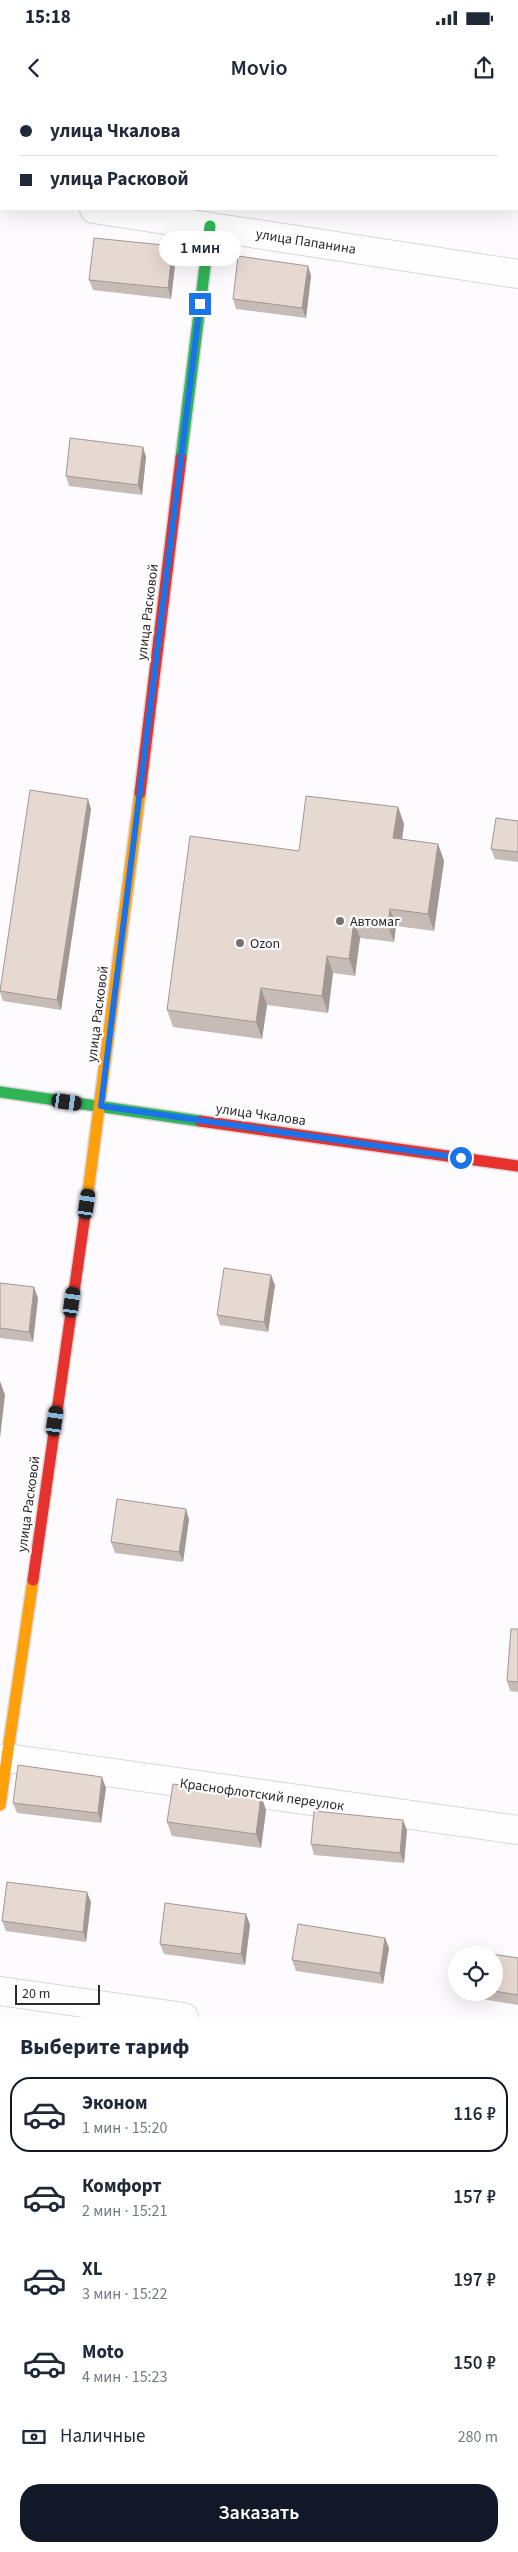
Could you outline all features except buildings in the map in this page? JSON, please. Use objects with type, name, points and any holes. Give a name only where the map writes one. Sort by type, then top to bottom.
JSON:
[{"type":"street","name":"улица Папанина","points":[[101,210],[518,274]]},
{"type":"street","name":"улица Расковой","points":[[0,1805],[101,1106],[210,226]]},
{"type":"street","name":"улица Чкалова","points":[[0,1092],[518,1166]]},
{"type":"street","name":"Краснофлотский переулок","points":[[7,1758],[518,1830]]},
{"type":"street","points":[[0,1991],[184,2017]]},
{"type":"traffic: fast","points":[[181,458],[210,226]]},
{"type":"traffic: fast","points":[[0,1092],[200,1121]]},
{"type":"traffic: slow","points":[[86,1208],[140,793]]},
{"type":"traffic: slow","points":[[0,1805],[33,1580]]},
{"type":"traffic: jam","points":[[140,793],[181,458]]},
{"type":"traffic: jam","points":[[200,1121],[518,1166]]},
{"type":"traffic: jam","points":[[33,1580],[86,1208]]},
{"type":"place","name":"Автомаг","points":[[340,921]]},
{"type":"place","name":"Ozon","points":[[240,943]]},
{"type":"route","points":[[200,304],[101,1106],[461,1158]]}]
